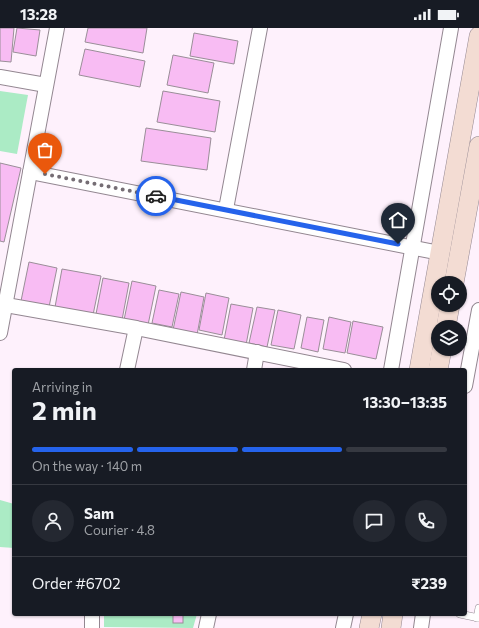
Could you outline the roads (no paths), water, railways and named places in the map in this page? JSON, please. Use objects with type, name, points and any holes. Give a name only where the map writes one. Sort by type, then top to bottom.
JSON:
[{"type":"street","points":[[0,333],[57,28]]},
{"type":"street","points":[[226,209],[260,28]]},
{"type":"street","points":[[391,368],[414,248],[451,28]]},
{"type":"street","points":[[419,368],[479,36]]},
{"type":"street","points":[[0,77],[46,85]]},
{"type":"street","points":[[455,276],[460,247],[476,180],[478,153],[458,153]]},
{"type":"street","points":[[30,172],[226,209],[440,253],[460,247]]},
{"type":"street","points":[[454,175],[476,180]]},
{"type":"street","points":[[440,253],[455,276]]},
{"type":"street","points":[[6,305],[136,328],[334,368]]},
{"type":"street","points":[[467,375],[479,310]]},
{"type":"street","points":[[127,368],[136,328]]},
{"type":"street","points":[[254,368],[257,352]]},
{"type":"street","points":[[438,368],[441,356]]},
{"type":"street","points":[[92,616],[92,628]]},
{"type":"street","points":[[206,628],[209,616]]},
{"type":"street","points":[[343,628],[346,616]]},
{"type":"street","points":[[369,628],[372,616]]},
{"type":"street","points":[[391,628],[393,616]]},
{"type":"street","points":[[421,628],[423,616]]},
{"type":"lane","points":[[467,616],[478,618],[479,608]]}]
